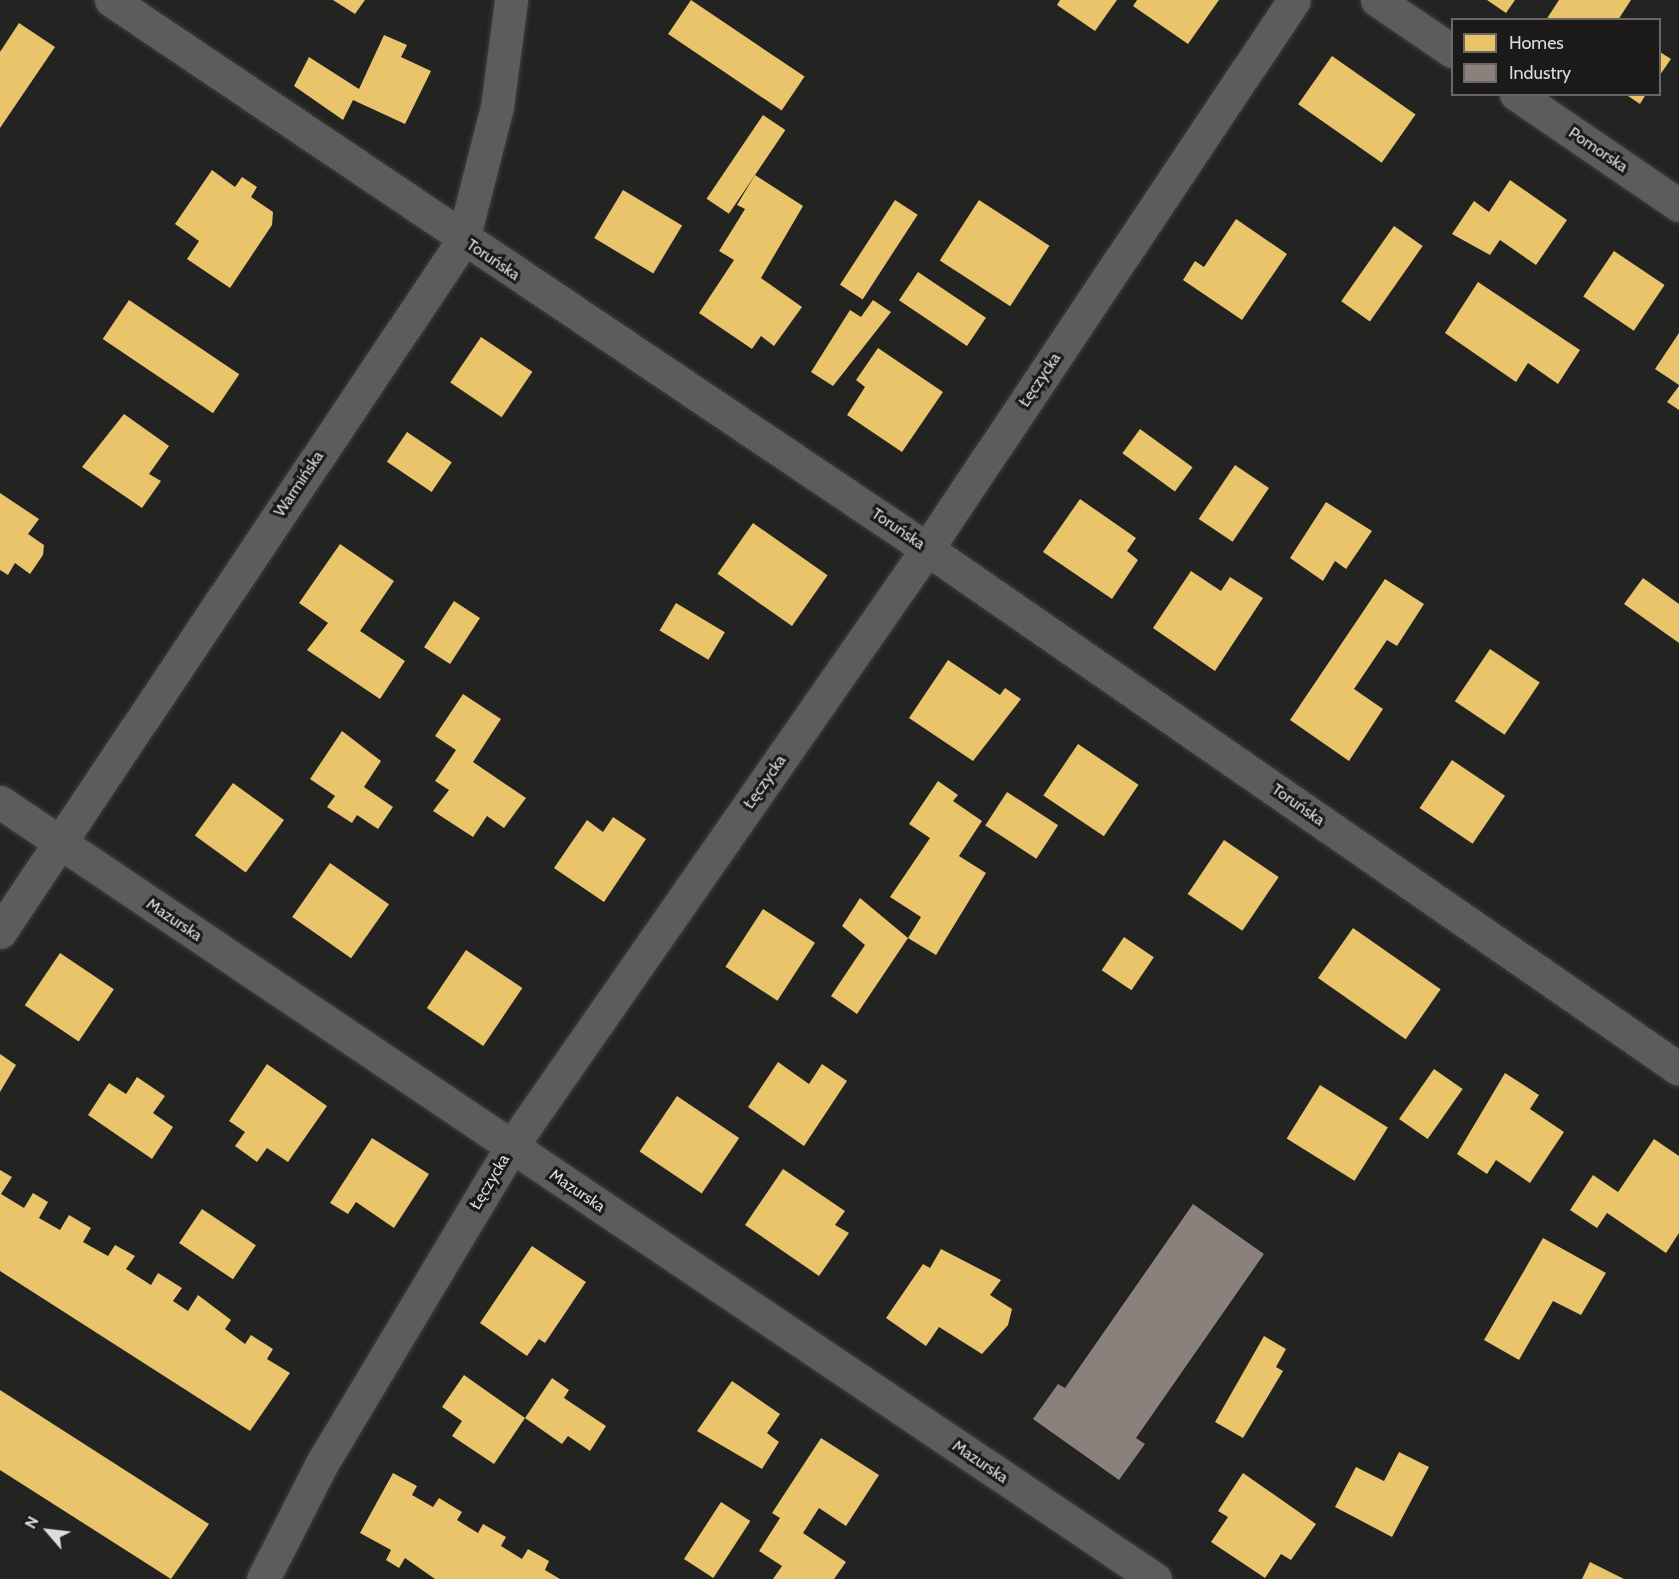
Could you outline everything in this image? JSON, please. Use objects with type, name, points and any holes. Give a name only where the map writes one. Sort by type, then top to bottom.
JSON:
[{"type":"street","name":"Toruńska","points":[[111,0],[463,240],[927,549],[1679,1069]]},
{"type":"street","name":"Warmińska","points":[[0,932],[463,240],[497,107],[512,0]]},
{"type":"street","name":"Łęczycka","points":[[263,1579],[321,1465],[511,1148],[927,549],[1294,0]]},
{"type":"street","points":[[1377,0],[1451,50]]},
{"type":"street","name":"Pomorska","points":[[1519,96],[1679,205]]},
{"type":"street","name":"Mazurska","points":[[0,802],[511,1148],[1155,1579]]},
{"type":"building: Homes","points":[[333,0],[365,0],[355,14]]},
{"type":"building: Homes","points":[[691,0],[805,77],[782,111],[668,34]]},
{"type":"building: Homes","points":[[1060,0],[1117,0],[1095,31],[1057,5]]},
{"type":"building: Homes","points":[[1137,0],[1219,0],[1188,44],[1133,6]]},
{"type":"building: Homes","points":[[1487,0],[1515,0],[1506,13]]},
{"type":"building: Homes","points":[[1559,0],[1631,0],[1619,18],[1547,18]]},
{"type":"building: Homes","points":[[19,23],[55,47],[0,128],[0,52]]},
{"type":"building: Homes","points":[[384,35],[407,45],[401,57],[431,71],[405,124],[353,100],[343,120],[294,86],[309,57],[359,89]]},
{"type":"building: Homes","points":[[1661,53],[1671,59],[1661,74]]},
{"type":"building: Homes","points":[[1332,56],[1416,115],[1382,163],[1298,104]]},
{"type":"building: Homes","points":[[1628,96],[1645,96],[1640,104]]},
{"type":"building: Homes","points":[[763,115],[785,130],[729,214],[707,199]]},
{"type":"building: Homes","points":[[212,170],[235,187],[242,177],[257,187],[251,197],[273,212],[272,225],[230,288],[187,259],[199,241],[175,224]]},
{"type":"building: Homes","points":[[755,175],[803,206],[761,278],[802,307],[774,346],[761,336],[752,349],[699,313],[734,260],[719,251],[745,209],[737,205]]},
{"type":"building: Homes","points":[[1510,180],[1567,220],[1536,265],[1500,240],[1490,255],[1452,234],[1474,201],[1489,212]]},
{"type":"building: Homes","points":[[623,190],[682,226],[653,274],[594,238]]},
{"type":"building: Homes","points":[[895,200],[918,215],[863,299],[840,285]]},
{"type":"building: Homes","points":[[979,200],[1049,246],[1010,306],[940,260]]},
{"type":"building: Homes","points":[[1236,219],[1287,254],[1242,320],[1183,280],[1195,261],[1204,267]]},
{"type":"building: Homes","points":[[1394,226],[1423,246],[1370,321],[1341,301]]},
{"type":"building: Homes","points":[[1614,251],[1665,285],[1634,331],[1583,297]]},
{"type":"building: Homes","points":[[918,272],[986,318],[967,346],[899,300]]},
{"type":"building: Homes","points":[[1478,282],[1580,350],[1558,384],[1528,363],[1516,382],[1445,333]]},
{"type":"building: Homes","points":[[129,300],[239,374],[213,413],[103,339]]},
{"type":"building: Homes","points":[[873,300],[891,312],[833,386],[811,372],[850,310],[861,317]]},
{"type":"building: Homes","points":[[1679,333],[1679,385],[1655,369]]},
{"type":"building: Homes","points":[[481,337],[532,372],[502,417],[450,383]]},
{"type":"building: Homes","points":[[878,348],[943,392],[902,452],[847,415],[865,387],[856,380]]},
{"type":"building: Homes","points":[[1679,386],[1679,410],[1667,402]]},
{"type":"building: Homes","points":[[124,414],[169,446],[149,474],[161,481],[142,508],[82,467]]},
{"type":"building: Homes","points":[[1140,429],[1193,467],[1175,491],[1122,453]]},
{"type":"building: Homes","points":[[407,432],[452,462],[432,492],[387,462]]},
{"type":"building: Homes","points":[[1235,465],[1269,488],[1233,542],[1199,519]]},
{"type":"building: Homes","points":[[0,493],[39,519],[28,534],[44,545],[43,555],[30,574],[15,563],[8,575],[0,570]]},
{"type":"building: Homes","points":[[1080,499],[1136,538],[1127,551],[1138,560],[1112,599],[1043,552]]},
{"type":"building: Homes","points":[[1326,502],[1372,531],[1346,569],[1335,561],[1323,581],[1290,558]]},
{"type":"building: Homes","points":[[753,523],[828,575],[792,626],[717,574]]},
{"type":"building: Homes","points":[[340,544],[394,581],[360,631],[405,661],[380,699],[307,650],[328,623],[299,603]]},
{"type":"building: Homes","points":[[1191,571],[1221,591],[1230,577],[1263,598],[1215,671],[1153,628]]},
{"type":"building: Homes","points":[[1643,578],[1679,604],[1679,643],[1624,604]]},
{"type":"building: Homes","points":[[1385,579],[1424,604],[1397,646],[1387,640],[1354,689],[1383,709],[1349,761],[1290,720]]},
{"type":"building: Homes","points":[[454,601],[480,618],[450,664],[424,647]]},
{"type":"building: Homes","points":[[676,603],[725,632],[708,660],[660,630]]},
{"type":"building: Homes","points":[[1490,649],[1540,683],[1505,735],[1455,701]]},
{"type":"building: Homes","points":[[948,660],[1000,695],[1005,688],[1021,699],[973,761],[909,718]]},
{"type":"building: Homes","points":[[463,694],[501,719],[473,762],[526,798],[504,828],[487,816],[473,837],[433,811],[449,790],[435,781],[456,750],[435,736]]},
{"type":"building: Homes","points":[[342,731],[381,761],[364,787],[393,807],[378,829],[357,815],[352,823],[327,807],[335,796],[310,779]]},
{"type":"building: Homes","points":[[1078,744],[1139,785],[1104,836],[1043,795]]},
{"type":"building: Homes","points":[[1452,760],[1505,796],[1473,844],[1420,808]]},
{"type":"building: Homes","points":[[938,781],[958,795],[953,801],[982,821],[959,856],[986,873],[936,955],[908,938],[921,917],[890,897],[930,838],[909,824]]},
{"type":"building: Homes","points":[[233,783],[284,820],[246,873],[195,836]]},
{"type":"building: Homes","points":[[1007,792],[1058,825],[1036,859],[985,826]]},
{"type":"building: Homes","points":[[613,817],[646,839],[604,902],[554,868],[587,820],[603,832]]},
{"type":"building: Homes","points":[[1224,840],[1279,877],[1242,931],[1188,894]]},
{"type":"building: Homes","points":[[330,863],[389,904],[351,958],[292,917]]},
{"type":"building: Homes","points":[[860,898],[908,938],[857,1014],[831,996],[865,945],[842,926]]},
{"type":"building: Homes","points":[[763,909],[815,943],[777,1001],[725,967]]},
{"type":"building: Homes","points":[[1353,928],[1441,989],[1406,1039],[1318,978]]},
{"type":"building: Homes","points":[[1124,937],[1154,957],[1131,990],[1102,970]]},
{"type":"building: Homes","points":[[466,950],[522,988],[483,1046],[427,1008]]},
{"type":"building: Homes","points":[[60,953],[114,989],[79,1042],[25,1005]]},
{"type":"building: Homes","points":[[0,1054],[16,1065],[0,1092]]},
{"type":"building: Homes","points":[[778,1062],[809,1084],[822,1064],[847,1081],[804,1146],[748,1107]]},
{"type":"building: Homes","points":[[267,1064],[327,1106],[288,1162],[267,1148],[257,1162],[235,1146],[245,1132],[229,1121]]},
{"type":"building: Homes","points":[[1434,1069],[1463,1089],[1428,1139],[1399,1119]]},
{"type":"building: Homes","points":[[1505,1073],[1539,1095],[1530,1109],[1564,1132],[1530,1183],[1496,1160],[1487,1174],[1457,1154]]},
{"type":"building: Homes","points":[[137,1077],[165,1096],[153,1113],[173,1127],[152,1159],[88,1115],[109,1083],[126,1094]]},
{"type":"building: Homes","points":[[1320,1085],[1388,1127],[1354,1181],[1287,1138]]},
{"type":"building: Homes","points":[[677,1096],[739,1138],[702,1193],[640,1152]]},
{"type":"building: Homes","points":[[372,1138],[429,1174],[394,1228],[356,1202],[348,1214],[330,1203]]},
{"type":"building: Homes","points":[[1654,1139],[1679,1156],[1679,1233],[1666,1253],[1607,1213],[1597,1228],[1570,1210],[1593,1175],[1618,1192]]},
{"type":"building: Homes","points":[[783,1169],[845,1211],[835,1225],[849,1233],[819,1276],[745,1225]]},
{"type":"building: Homes","points":[[0,1170],[12,1177],[1,1194],[24,1208],[33,1193],[48,1202],[39,1218],[60,1230],[69,1215],[91,1228],[83,1242],[108,1256],[115,1245],[135,1256],[126,1269],[151,1285],[158,1273],[182,1288],[173,1301],[188,1311],[198,1295],[231,1320],[225,1329],[245,1344],[251,1335],[273,1349],[267,1359],[290,1373],[250,1431],[0,1271]]},
{"type":"building: Homes","points":[[202,1209],[256,1245],[233,1279],[179,1243]]},
{"type":"building: Homes","points":[[1543,1238],[1606,1273],[1581,1315],[1553,1301],[1519,1360],[1484,1340]]},
{"type":"building: Homes","points":[[532,1246],[586,1282],[545,1343],[539,1339],[527,1356],[480,1323]]},
{"type":"building: Homes","points":[[941,1249],[1001,1280],[990,1295],[1012,1309],[1008,1325],[982,1354],[939,1327],[926,1346],[886,1318],[923,1264],[930,1268]]},
{"type":"building: Homes","points":[[1264,1336],[1286,1349],[1276,1367],[1283,1371],[1243,1438],[1215,1422]]},
{"type":"building: Homes","points":[[464,1375],[525,1418],[494,1464],[452,1436],[462,1421],[442,1407]]},
{"type":"building: Homes","points":[[552,1378],[569,1390],[564,1398],[606,1426],[590,1451],[568,1436],[562,1444],[525,1418]]},
{"type":"building: Homes","points":[[732,1381],[780,1414],[767,1433],[779,1442],[762,1469],[697,1431]]},
{"type":"building: Homes","points":[[0,1390],[209,1524],[171,1579],[0,1470]]},
{"type":"building: Homes","points":[[821,1438],[879,1475],[846,1526],[819,1508],[803,1533],[846,1562],[834,1579],[773,1579],[782,1566],[759,1551],[780,1518],[772,1513]]},
{"type":"building: Homes","points":[[1399,1452],[1429,1467],[1392,1537],[1335,1507],[1356,1467],[1384,1481]]},
{"type":"building: Homes","points":[[393,1473],[417,1486],[412,1495],[433,1507],[439,1498],[462,1512],[457,1520],[478,1533],[483,1524],[506,1537],[501,1546],[522,1559],[528,1549],[549,1561],[545,1570],[560,1579],[435,1579],[405,1558],[399,1568],[386,1560],[391,1550],[360,1533]]},
{"type":"building: Homes","points":[[1243,1473],[1316,1524],[1291,1560],[1281,1554],[1265,1578],[1211,1542],[1228,1517],[1218,1511]]},
{"type":"building: Homes","points":[[721,1502],[750,1521],[713,1578],[684,1559]]},
{"type":"building: Homes","points":[[1590,1562],[1624,1579],[1582,1579]]},
{"type":"building: Industry","points":[[1193,1204],[1264,1254],[1136,1438],[1145,1444],[1119,1480],[1033,1419],[1058,1384],[1065,1388]]}]
